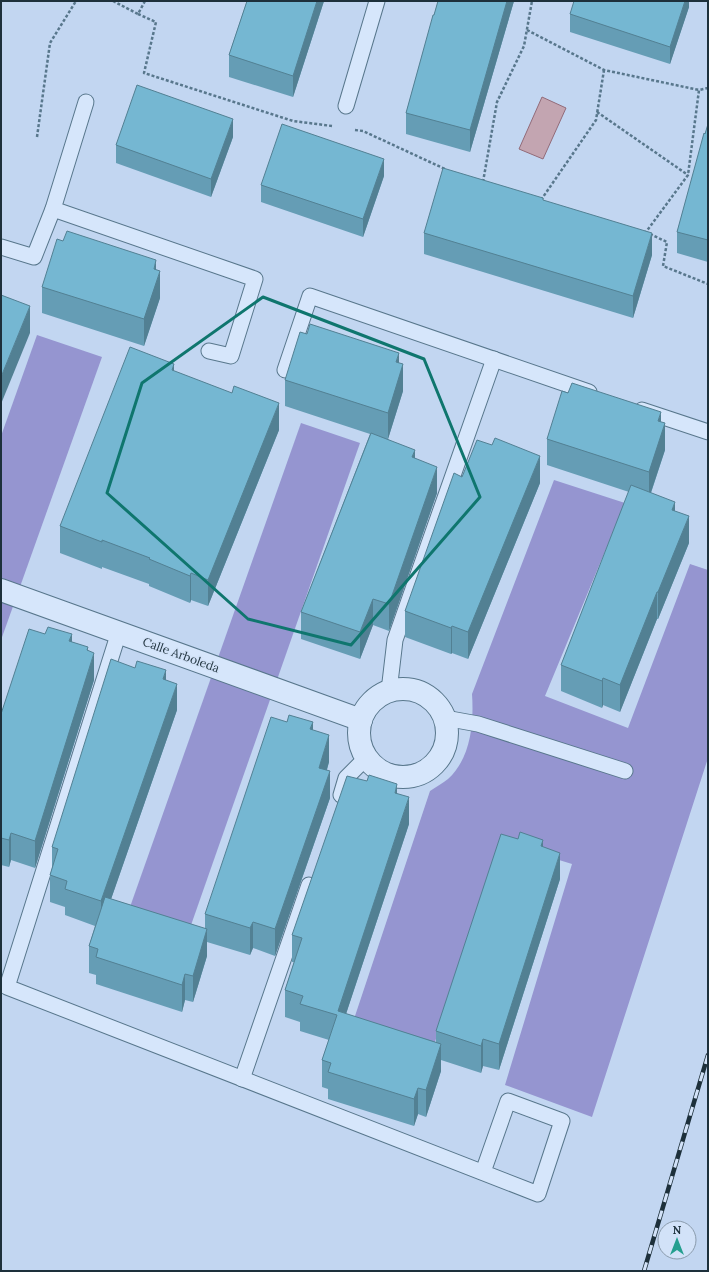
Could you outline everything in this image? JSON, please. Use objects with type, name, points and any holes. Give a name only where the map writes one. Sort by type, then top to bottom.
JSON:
[{"type":"street","name":"Calle Arboleda","points":[[1,590],[360,720]]},
{"type":"street","points":[[404,689],[419,691],[438,705],[445,718],[447,738],[443,753],[436,764],[424,773],[409,777],[390,776],[377,769],[366,758],[362,750],[358,735],[360,720],[365,710],[375,698],[389,691],[404,689]]},
{"type":"lane","points":[[346,106],[377,1]]},
{"type":"lane","points":[[1,247],[34,257],[53,209],[86,102]]},
{"type":"lane","points":[[53,209],[255,279],[231,356],[209,350]]},
{"type":"lane","points":[[285,370],[310,296],[605,397]]},
{"type":"lane","points":[[389,691],[395,640],[494,359]]},
{"type":"lane","points":[[627,404],[708,432]]},
{"type":"lane","points":[[119,632],[4,986],[538,1194],[562,1121],[508,1101],[483,1172]]},
{"type":"lane","points":[[445,718],[478,724],[625,771]]},
{"type":"lane","points":[[336,808],[346,778],[366,758]]},
{"type":"lane","points":[[242,1079],[315,869]]},
{"type":"path","points":[[37,137],[50,43],[76,1]]},
{"type":"path","points":[[113,1],[156,22],[144,73],[293,121],[340,127]]},
{"type":"path","points":[[138,14],[145,1]]},
{"type":"path","points":[[482,183],[497,102],[524,46],[532,1]]},
{"type":"path","points":[[527,30],[604,70],[699,90],[708,88]]},
{"type":"path","points":[[541,201],[596,120],[604,70]]},
{"type":"path","points":[[646,232],[688,175],[699,90]]},
{"type":"path","points":[[597,112],[688,175]]},
{"type":"path","points":[[348,128],[363,131],[448,171]]},
{"type":"path","points":[[476,181],[490,186]]},
{"type":"path","points":[[534,199],[548,203]]},
{"type":"path","points":[[638,230],[646,232],[667,242],[663,266],[708,284]]},
{"type":"highlighted area","points":[[263,297],[424,359],[480,497],[351,645],[248,619],[107,493],[142,383]]},
{"type":"shaded area","points":[[542,97],[566,108],[543,159],[519,149]]},
{"type":"shaded area","points":[[37,335],[102,357],[1,640],[1,436]]},
{"type":"shaded area","points":[[301,423],[360,443],[190,928],[130,907]]},
{"type":"shaded area","points":[[554,480],[625,503],[545,696],[628,728],[690,564],[708,570],[708,758],[592,1117],[505,1085],[572,864],[501,842],[432,1051],[352,1025],[430,791],[448,779],[456,771],[466,751],[471,728],[472,694]]},
{"type":"building","points":[[247,1],[317,1],[293,76],[229,55]]},
{"type":"building","points":[[438,1],[507,1],[470,130],[406,113]]},
{"type":"building","points":[[574,1],[685,1],[670,47],[570,14]]},
{"type":"building","points":[[137,85],[233,119],[211,179],[116,145]]},
{"type":"building","points":[[282,124],[384,159],[363,219],[261,185]]},
{"type":"building","points":[[708,124],[708,240],[677,232],[704,133],[705,134]]},
{"type":"building","points":[[443,168],[652,233],[633,296],[424,233]]},
{"type":"building","points":[[67,231],[156,260],[154,269],[160,271],[144,319],[42,287],[57,239],[63,241]]},
{"type":"building","points":[[1,295],[30,306],[1,377]]},
{"type":"building","points":[[310,324],[399,353],[396,362],[403,364],[388,413],[285,380],[300,332],[307,334]]},
{"type":"building","points":[[130,347],[174,364],[172,370],[232,393],[234,386],[279,403],[208,580],[191,573],[190,576],[149,559],[150,558],[60,526]]},
{"type":"building","points":[[572,383],[661,412],[658,421],[665,423],[649,472],[547,439],[562,391],[568,393]]},
{"type":"building","points":[[371,433],[415,450],[412,457],[437,467],[389,604],[373,599],[360,632],[301,612]]},
{"type":"building","points":[[495,438],[540,456],[468,632],[452,626],[451,628],[405,611],[454,473],[462,477],[477,440],[492,445]]},
{"type":"building","points":[[631,485],[675,502],[672,510],[689,516],[620,685],[603,678],[602,681],[561,665]]},
{"type":"building","points":[[48,627],[72,634],[69,641],[88,647],[87,650],[94,653],[35,841],[11,833],[9,840],[1,838],[1,714],[29,629],[45,634]]},
{"type":"building","points":[[111,659],[135,668],[137,661],[166,670],[163,679],[177,684],[101,901],[65,889],[67,881],[50,875],[58,849],[52,847]]},
{"type":"building","points":[[289,715],[313,722],[310,729],[329,735],[319,768],[330,771],[275,929],[253,922],[250,928],[205,914],[271,717],[287,722]]},
{"type":"building","points":[[369,775],[397,784],[395,793],[409,797],[338,1011],[441,1044],[426,1090],[418,1088],[414,1099],[328,1072],[331,1063],[322,1060],[337,1015],[300,1004],[303,996],[285,990],[302,938],[292,935],[347,776],[367,781]]},
{"type":"building","points":[[520,832],[543,840],[541,846],[560,853],[499,1044],[483,1039],[481,1046],[436,1031],[501,834],[518,839]]},
{"type":"building","points":[[105,897],[207,929],[193,976],[185,974],[182,985],[96,957],[98,949],[89,946]]},
{"type":"railway","points":[[644,1271],[708,1055]]}]
